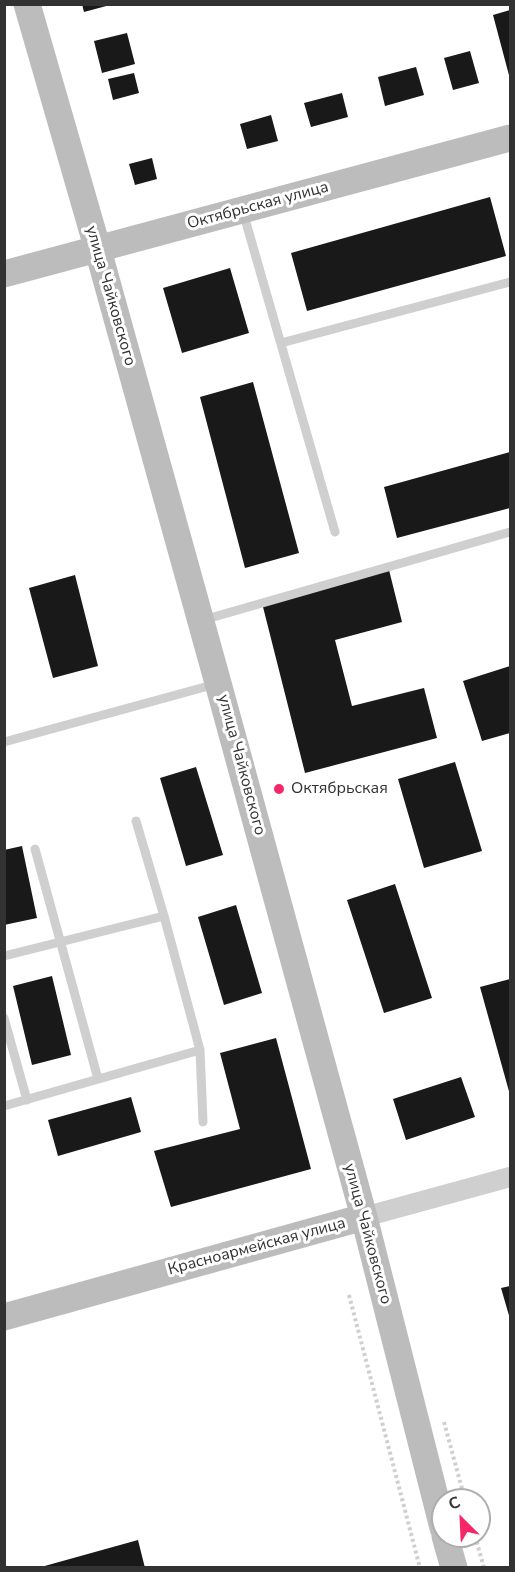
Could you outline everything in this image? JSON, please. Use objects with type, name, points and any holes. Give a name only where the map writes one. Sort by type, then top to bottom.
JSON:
[{"type":"main road","name":"улица Чайковского","points":[[27,4],[98,249],[218,683],[364,1217],[433,1488]]},
{"type":"main road","name":"Октябрьская улица","points":[[4,274],[510,138]]},
{"type":"main road","name":"Красноармейская улица","points":[[4,1317],[364,1217]]},
{"type":"main road","points":[[448,1548],[454,1568]]},
{"type":"street","name":"Красноармейская улица","points":[[364,1217],[510,1177]]},
{"type":"lane","points":[[243,210],[335,532]]},
{"type":"lane","points":[[281,343],[510,282]]},
{"type":"lane","points":[[201,621],[510,532]]},
{"type":"lane","points":[[4,742],[218,683]]},
{"type":"lane","points":[[136,821],[200,1050],[204,1122]]},
{"type":"lane","points":[[35,849],[98,1079]]},
{"type":"lane","points":[[4,956],[164,915]]},
{"type":"lane","points":[[4,1018],[27,1100]]},
{"type":"lane","points":[[4,1106],[200,1050]]},
{"type":"path","points":[[349,1295],[420,1568]]},
{"type":"path","points":[[478,1548],[484,1568]]},
{"type":"building","points":[[82,4],[110,4],[110,5],[84,12]]},
{"type":"building","points":[[510,10],[510,79],[493,15]]},
{"type":"building","points":[[127,33],[135,64],[102,73],[94,41]]},
{"type":"building","points":[[470,51],[479,83],[453,90],[444,58]]},
{"type":"building","points":[[416,67],[424,95],[385,106],[378,77]]},
{"type":"building","points":[[134,73],[139,93],[113,100],[108,79]]},
{"type":"building","points":[[342,93],[348,117],[311,127],[304,103]]},
{"type":"building","points":[[271,115],[278,141],[247,149],[240,124]]},
{"type":"building","points":[[152,158],[157,179],[135,185],[129,164]]},
{"type":"building","points":[[490,197],[506,256],[307,311],[291,253]]},
{"type":"building","points":[[230,268],[249,333],[182,353],[163,288]]},
{"type":"building","points":[[253,382],[299,553],[245,568],[200,397]]},
{"type":"building","points":[[510,452],[510,508],[397,538],[384,487]]},
{"type":"building","points":[[389,570],[402,622],[335,640],[352,706],[424,688],[437,738],[305,773],[262,603]]},
{"type":"building","points":[[75,575],[98,666],[53,678],[29,588]]},
{"type":"building","points":[[510,666],[510,733],[482,741],[463,681]]},
{"type":"building","points":[[455,762],[482,851],[424,868],[398,779]]},
{"type":"building","points":[[196,767],[223,855],[186,866],[160,778]]},
{"type":"building","points":[[22,846],[37,918],[4,925],[4,850]]},
{"type":"building","points":[[395,884],[432,998],[384,1013],[347,900]]},
{"type":"building","points":[[236,905],[262,993],[224,1005],[198,917]]},
{"type":"building","points":[[52,976],[71,1055],[32,1065],[13,986]]},
{"type":"building","points":[[510,979],[510,1095],[480,987]]},
{"type":"building","points":[[276,1038],[311,1169],[171,1207],[154,1151],[240,1129],[220,1053]]},
{"type":"building","points":[[461,1077],[475,1117],[406,1140],[393,1099]]},
{"type":"building","points":[[131,1097],[141,1132],[58,1156],[48,1120]]},
{"type":"building","points":[[510,1286],[510,1319],[501,1288]]},
{"type":"building","points":[[138,1540],[145,1568],[41,1568],[41,1567]]},
{"type":"place","name":"Октябрьская","points":[[279,789]]}]
